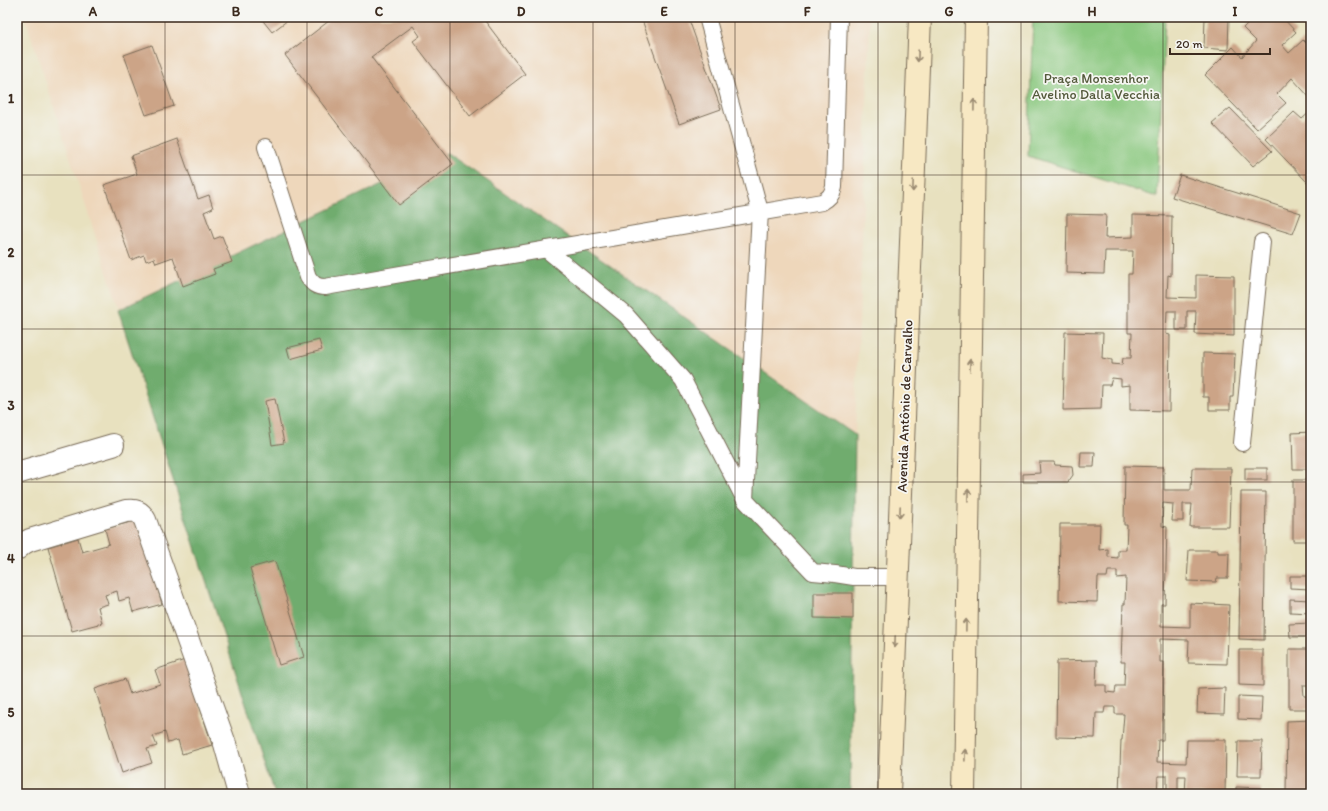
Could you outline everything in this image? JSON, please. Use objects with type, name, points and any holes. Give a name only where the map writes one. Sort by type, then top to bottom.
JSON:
[{"type":"main road","name":"Avenida Antônio de Carvalho","points":[[889,794],[920,17]]},
{"type":"main road","points":[[964,794],[976,17]]},
{"type":"street","points":[[17,473],[113,445]]},
{"type":"street","points":[[17,548],[30,540],[126,510],[134,510],[141,513],[145,520],[225,744],[239,794]]},
{"type":"lane","points":[[707,17],[760,212],[745,500]]},
{"type":"lane","points":[[266,147],[308,277],[312,283],[318,287],[822,202],[828,199],[832,194],[834,187],[838,17]]},
{"type":"lane","points":[[1242,443],[1262,242]]},
{"type":"lane","points":[[546,249],[626,315],[683,380],[745,500],[813,572],[854,577],[898,577]]},
{"type":"shaded area","points":[[25,17],[870,17],[855,435],[850,794],[275,794]]},
{"type":"green space","name":"Praça Monsenhor Avelino Dalla Vecchia","points":[[1033,17],[1165,17],[1157,197],[1028,156]]},
{"type":"green space","points":[[447,153],[855,435],[850,794],[275,794],[118,310]]},
{"type":"building","points":[[260,17],[292,17],[272,32]]},
{"type":"building","points":[[334,17],[482,17],[525,74],[470,116],[413,41],[420,36],[413,26],[371,57],[453,164],[399,205],[285,55]]},
{"type":"building","points":[[641,17],[688,17],[721,109],[679,124]]},
{"type":"building","points":[[1205,17],[1229,17],[1228,50],[1204,48]]},
{"type":"building","points":[[1254,17],[1282,17],[1296,32],[1282,45],[1289,53],[1303,40],[1311,48],[1311,99],[1292,78],[1277,94],[1286,103],[1257,129],[1205,75],[1233,47],[1242,57],[1256,41],[1243,28]]},
{"type":"building","points":[[152,45],[174,106],[146,115],[124,55]]},
{"type":"building","points":[[1230,108],[1272,151],[1253,166],[1212,123]]},
{"type":"building","points":[[1311,111],[1311,180],[1308,183],[1266,139],[1294,112],[1302,119]]},
{"type":"building","points":[[177,139],[198,199],[209,195],[213,208],[204,212],[214,239],[222,236],[232,262],[213,269],[215,274],[183,286],[173,257],[156,263],[154,258],[146,261],[144,255],[131,260],[104,185],[137,174],[131,156]]},
{"type":"building","points":[[1180,175],[1301,213],[1293,234],[1172,197]]},
{"type":"building","points":[[1067,214],[1106,215],[1105,238],[1133,237],[1133,215],[1172,216],[1171,276],[1168,275],[1167,297],[1196,298],[1196,275],[1234,276],[1234,336],[1195,334],[1196,311],[1187,311],[1187,330],[1176,330],[1176,311],[1167,311],[1166,334],[1170,335],[1169,411],[1130,410],[1130,385],[1121,386],[1121,379],[1112,378],[1110,385],[1102,385],[1101,409],[1063,410],[1065,332],[1103,333],[1102,358],[1112,360],[1112,364],[1122,365],[1123,358],[1131,358],[1132,333],[1128,333],[1128,274],[1132,274],[1133,251],[1105,251],[1104,274],[1066,273]]},
{"type":"building","points":[[319,340],[322,350],[290,359],[287,348]]},
{"type":"building","points":[[1203,353],[1235,354],[1233,397],[1230,397],[1230,410],[1209,410],[1209,397],[1203,397]]},
{"type":"building","points":[[275,399],[284,443],[272,445],[265,401]]},
{"type":"building","points":[[1311,432],[1311,469],[1293,469],[1292,433]]},
{"type":"building","points":[[1081,452],[1095,452],[1094,467],[1080,467]]},
{"type":"building","points":[[1039,462],[1054,462],[1055,465],[1072,466],[1073,475],[1068,482],[1023,482],[1023,474],[1040,473]]},
{"type":"building","points":[[1125,466],[1164,467],[1164,490],[1191,490],[1192,468],[1231,468],[1229,527],[1190,527],[1192,504],[1183,504],[1183,521],[1172,521],[1173,504],[1163,503],[1162,526],[1167,527],[1165,604],[1161,604],[1161,626],[1190,627],[1190,603],[1229,605],[1227,664],[1188,663],[1189,640],[1160,639],[1160,662],[1164,662],[1163,740],[1158,740],[1157,762],[1186,763],[1187,740],[1226,740],[1225,794],[1185,794],[1186,776],[1178,776],[1178,794],[1167,794],[1167,776],[1158,776],[1157,794],[1119,794],[1121,740],[1124,714],[1115,714],[1115,707],[1105,707],[1104,713],[1096,713],[1095,738],[1056,737],[1057,661],[1097,660],[1096,685],[1106,685],[1106,692],[1115,693],[1116,686],[1124,686],[1125,662],[1121,662],[1123,604],[1125,604],[1126,577],[1117,578],[1117,571],[1108,571],[1107,577],[1098,577],[1097,602],[1059,601],[1060,524],[1100,524],[1099,550],[1108,549],[1108,557],[1118,558],[1118,550],[1126,550],[1127,525],[1124,525]]},
{"type":"building","points":[[1245,468],[1267,468],[1267,480],[1245,480]]},
{"type":"building","points":[[1293,480],[1311,480],[1311,541],[1293,541]]},
{"type":"building","points":[[1241,492],[1266,492],[1264,640],[1239,639]]},
{"type":"building","points":[[138,520],[162,604],[133,612],[129,598],[119,601],[117,591],[105,595],[108,604],[98,607],[102,623],[72,631],[48,547],[78,538],[82,552],[103,546],[109,544],[105,529]]},
{"type":"building","points":[[1189,550],[1218,550],[1218,553],[1229,553],[1228,578],[1217,578],[1216,582],[1187,581]]},
{"type":"building","points":[[275,561],[304,657],[279,665],[250,568]]},
{"type":"building","points":[[1290,576],[1311,576],[1311,589],[1290,588]]},
{"type":"building","points":[[814,593],[853,593],[853,619],[814,618]]},
{"type":"building","points":[[1290,599],[1311,600],[1311,613],[1290,612]]},
{"type":"building","points":[[1311,623],[1311,637],[1290,637],[1289,624]]},
{"type":"building","points":[[1289,649],[1311,649],[1311,685],[1303,685],[1304,696],[1311,697],[1311,709],[1289,709]]},
{"type":"building","points":[[1239,650],[1263,650],[1263,686],[1239,685]]},
{"type":"building","points":[[185,660],[212,745],[182,754],[178,740],[168,743],[165,732],[153,736],[157,746],[147,749],[152,763],[122,773],[95,689],[125,679],[130,694],[160,684],[155,670]]},
{"type":"building","points":[[1225,688],[1224,714],[1197,713],[1198,689]]},
{"type":"building","points":[[1238,696],[1262,697],[1261,720],[1238,719]]},
{"type":"building","points":[[1311,720],[1311,794],[1286,794],[1287,721]]},
{"type":"building","points":[[1238,741],[1262,741],[1261,776],[1237,776]]},
{"type":"building","points":[[1236,787],[1261,788],[1261,794],[1236,794]]}]
